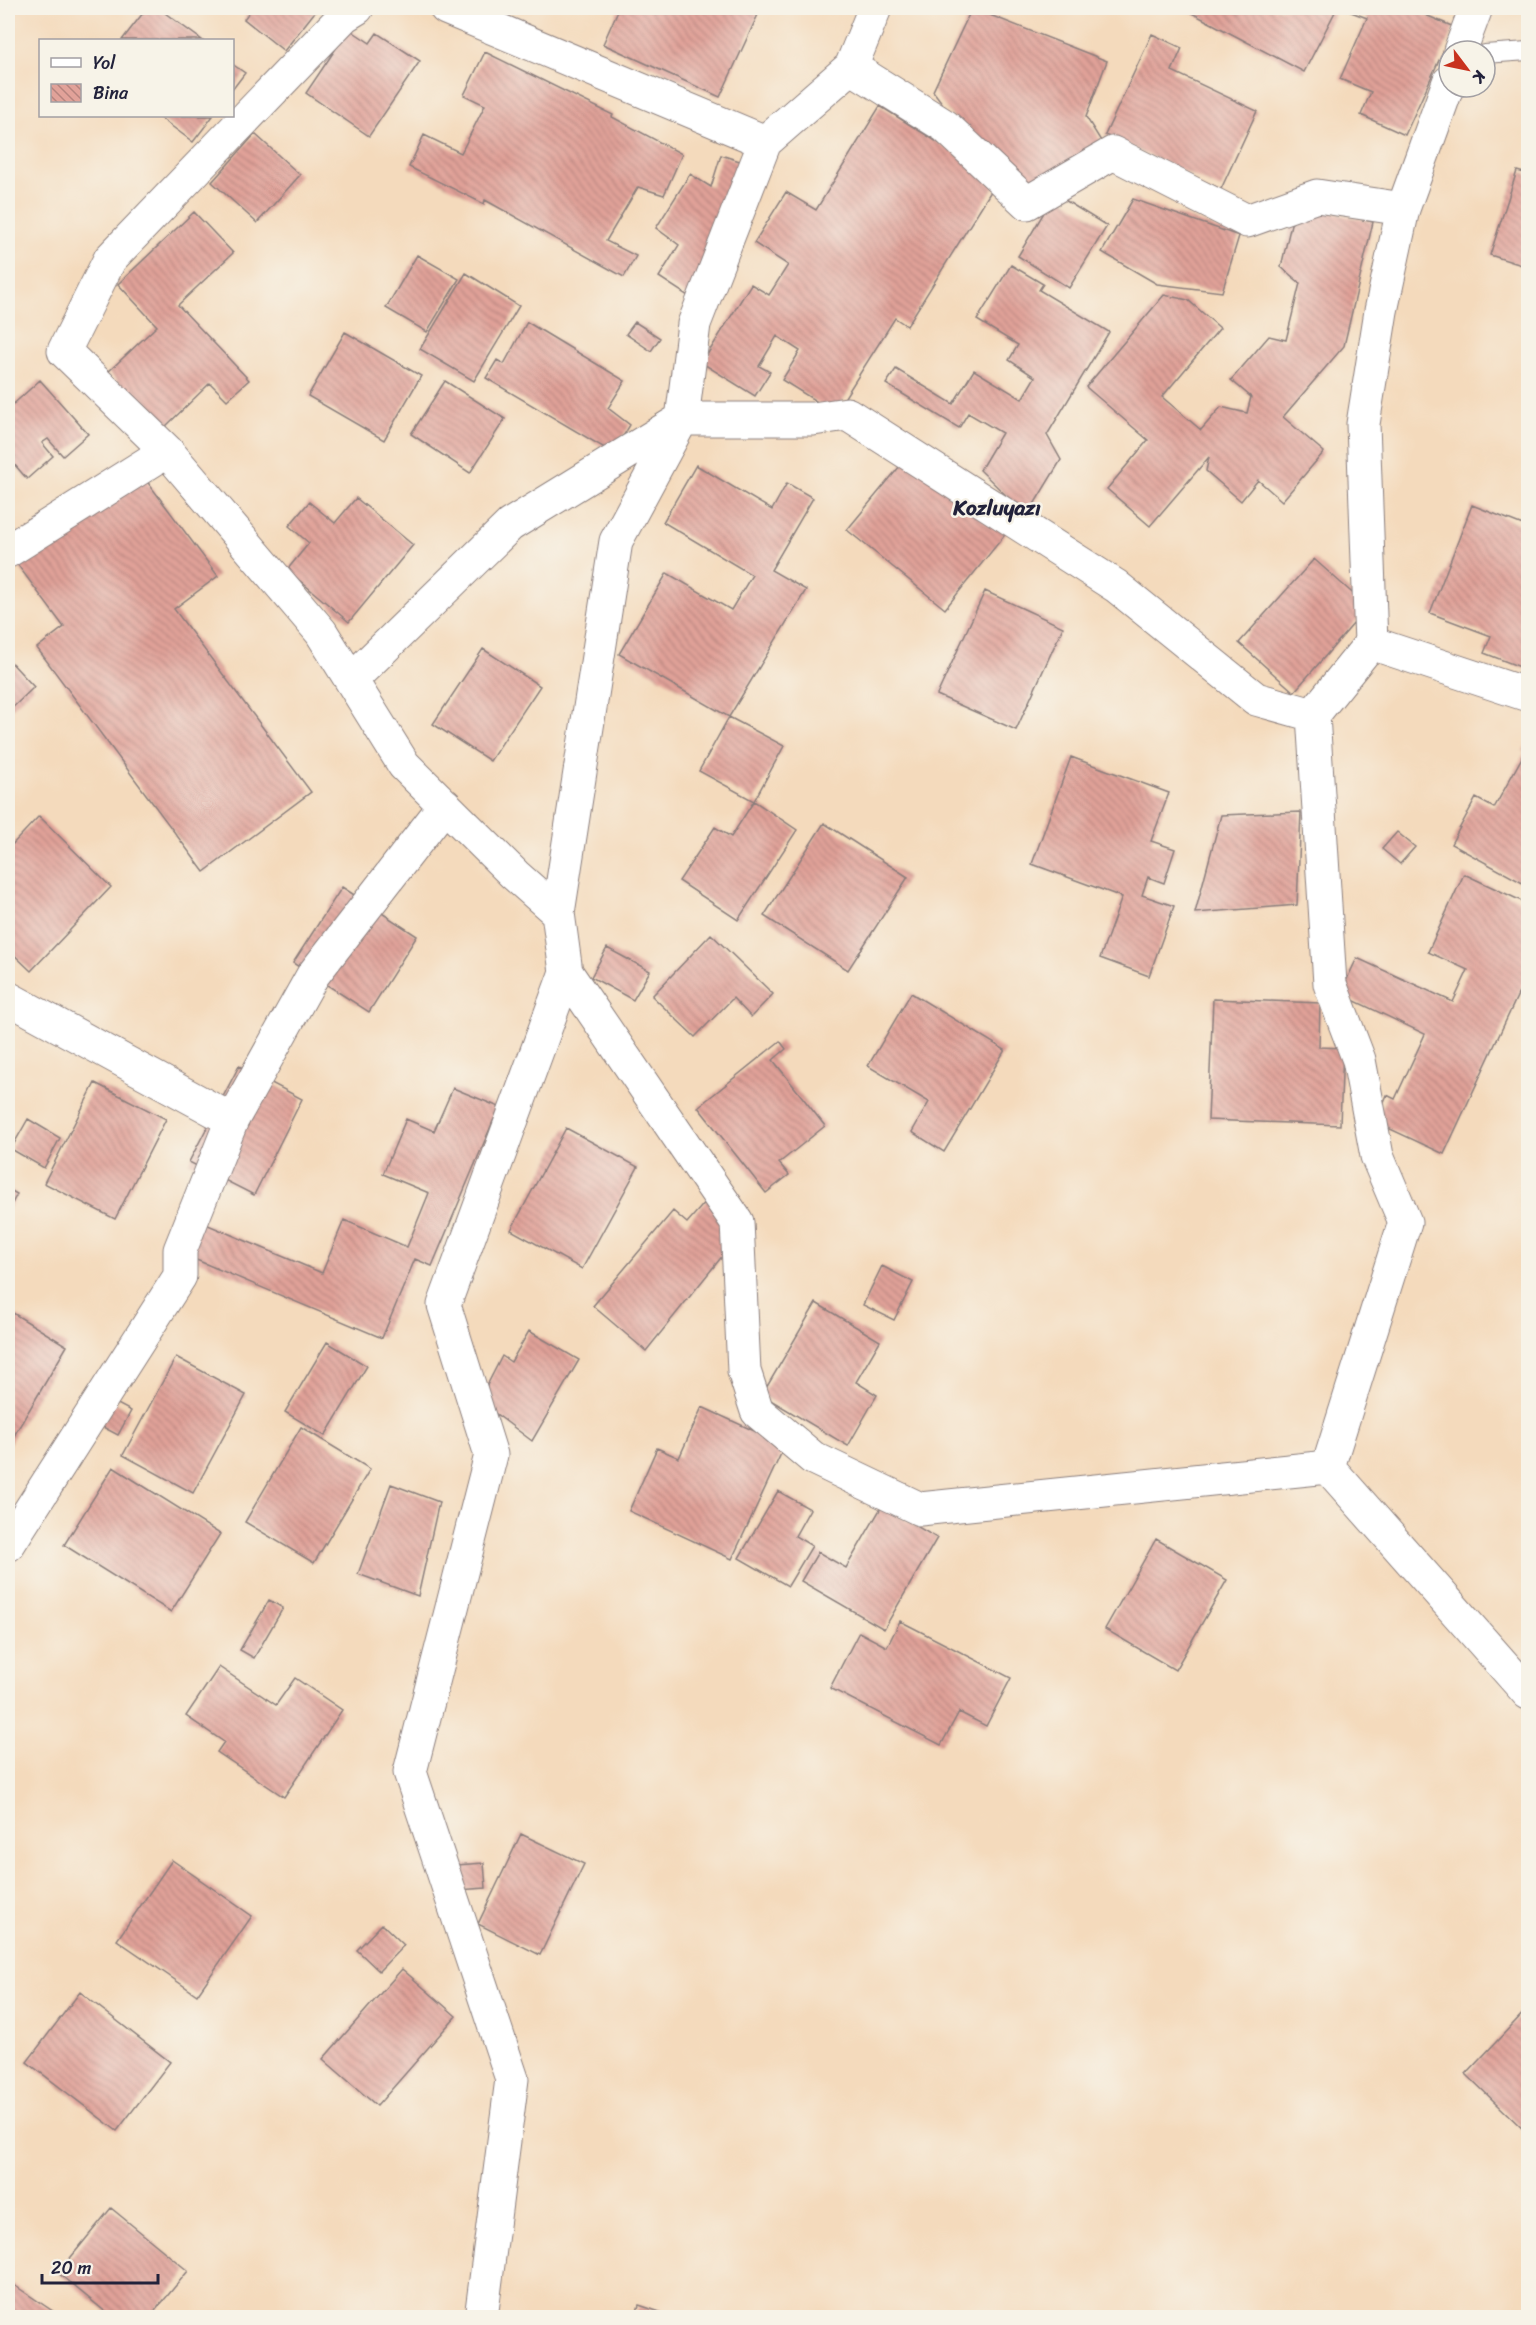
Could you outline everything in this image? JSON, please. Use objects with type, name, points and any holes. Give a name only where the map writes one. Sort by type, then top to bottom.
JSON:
[{"type":"street","points":[[357,8],[344,16],[111,259],[64,351],[167,450],[321,632],[404,765],[558,914]]},
{"type":"street","points":[[446,8],[765,142]]},
{"type":"street","points":[[875,8],[851,67],[765,142],[694,324],[682,419],[616,542],[558,914],[566,972],[737,1222],[744,1371],[757,1411],[813,1458],[921,1509],[1328,1467]]},
{"type":"street","points":[[1464,39],[1476,8]]},
{"type":"street","points":[[851,67],[945,126],[1027,203],[1113,153],[1247,221],[1317,196],[1403,209]]},
{"type":"street","points":[[1328,1467],[1406,1222],[1377,1156],[1359,1060],[1330,984],[1313,715],[1371,643],[1363,424],[1381,311],[1403,209],[1443,99]]},
{"type":"street","points":[[351,680],[510,525],[682,419],[813,419],[847,414],[1116,586],[1256,699],[1313,715]]},
{"type":"street","points":[[8,550],[167,450]]},
{"type":"street","points":[[1371,643],[1528,695]]},
{"type":"street","points":[[8,1545],[180,1276],[180,1250],[232,1120],[313,975],[445,805]]},
{"type":"street","points":[[481,2318],[512,2079],[410,1772],[491,1455],[444,1305],[566,972]]},
{"type":"street","points":[[8,998],[232,1120]]},
{"type":"street","points":[[1328,1467],[1528,1693]]},
{"type":"lane","points":[[1497,53],[1528,51]]},
{"type":"building","points":[[147,8],[158,8],[201,39],[123,39]]},
{"type":"building","points":[[252,8],[318,8],[284,51],[244,19]]},
{"type":"building","points":[[619,8],[761,8],[720,97],[603,44]]},
{"type":"building","points":[[972,8],[1107,61],[1086,117],[1101,141],[1026,197],[984,158],[933,91]]},
{"type":"building","points":[[1188,8],[1337,8],[1304,72],[1186,10]]},
{"type":"building","points":[[1347,8],[1409,8],[1454,27],[1449,39],[1437,39],[1437,64],[1405,135],[1361,115],[1371,92],[1340,79],[1367,18],[1346,10]]},
{"type":"building","points":[[349,29],[370,43],[377,33],[420,61],[369,136],[306,93]]},
{"type":"building","points":[[1152,34],[1182,48],[1172,71],[1257,111],[1221,189],[1105,135]]},
{"type":"building","points":[[485,52],[613,115],[612,117],[682,154],[664,195],[638,187],[606,241],[636,256],[624,277],[485,200],[484,204],[409,167],[424,135],[461,153],[485,105],[464,95]]},
{"type":"building","points":[[234,65],[245,73],[234,87]]},
{"type":"building","points":[[880,106],[998,180],[907,326],[895,318],[835,413],[782,380],[800,351],[777,336],[759,366],[770,372],[755,396],[702,363],[751,284],[769,295],[788,265],[754,243],[786,192],[816,210]]},
{"type":"building","points":[[159,117],[212,117],[193,142]]},
{"type":"building","points":[[255,134],[300,175],[257,223],[212,182]]},
{"type":"building","points":[[721,155],[752,165],[691,298],[659,277],[679,245],[656,228],[690,174],[711,187]]},
{"type":"building","points":[[1517,171],[1528,174],[1528,267],[1490,255]]},
{"type":"building","points":[[1055,194],[1107,226],[1069,288],[1018,256]]},
{"type":"building","points":[[1133,199],[1239,236],[1222,292],[1157,284],[1102,252]]},
{"type":"building","points":[[1306,207],[1373,222],[1344,346],[1283,417],[1324,452],[1282,501],[1258,480],[1241,501],[1206,471],[1209,457],[1150,526],[1107,489],[1148,440],[1086,387],[1164,295],[1188,300],[1220,328],[1162,397],[1201,430],[1221,407],[1247,413],[1251,397],[1231,380],[1269,336],[1286,340],[1300,283],[1281,267],[1291,224]]},
{"type":"building","points":[[194,212],[233,253],[178,305],[249,380],[227,400],[210,383],[163,429],[108,372],[157,326],[118,284]]},
{"type":"building","points":[[417,255],[459,279],[427,332],[386,308]]},
{"type":"building","points":[[1011,265],[1043,284],[1039,290],[1109,332],[1047,435],[1061,460],[1027,516],[980,470],[1002,433],[968,413],[959,428],[886,384],[896,369],[953,404],[974,370],[1022,399],[1035,377],[1009,360],[1018,345],[977,320]]},
{"type":"building","points":[[466,273],[519,306],[474,381],[420,349]]},
{"type":"building","points":[[527,322],[625,381],[608,408],[630,425],[613,453],[486,378],[497,360],[504,364]]},
{"type":"building","points":[[635,322],[660,338],[651,351],[626,334]]},
{"type":"building","points":[[345,332],[421,376],[384,440],[308,396]]},
{"type":"building","points":[[40,380],[88,434],[63,456],[48,439],[42,443],[53,456],[27,479],[8,457],[8,409]]},
{"type":"building","points":[[445,381],[505,419],[470,473],[411,434]]},
{"type":"building","points":[[905,460],[1008,531],[945,609],[847,530]]},
{"type":"building","points":[[696,465],[772,510],[787,483],[813,498],[771,570],[806,590],[729,717],[619,654],[667,573],[731,610],[752,575],[663,522]]},
{"type":"building","points":[[140,472],[218,576],[174,609],[311,792],[204,872],[37,648],[64,627],[17,564]]},
{"type":"building","points":[[356,498],[413,545],[349,622],[287,570],[309,543],[289,526],[309,502],[335,523]]},
{"type":"building","points":[[1472,505],[1528,527],[1528,670],[1484,653],[1491,636],[1430,613]]},
{"type":"building","points":[[1314,559],[1368,607],[1294,692],[1239,643]]},
{"type":"building","points":[[985,591],[1063,627],[1016,730],[937,695]]},
{"type":"building","points":[[483,649],[540,686],[490,761],[433,724]]},
{"type":"building","points":[[8,659],[34,687],[8,712]]},
{"type":"building","points":[[729,717],[784,746],[754,801],[699,771]]},
{"type":"building","points":[[1528,741],[1528,886],[1451,844],[1476,798],[1494,808],[1525,752],[1523,751]]},
{"type":"building","points":[[1071,757],[1169,793],[1151,841],[1175,849],[1164,883],[1148,877],[1142,895],[1174,906],[1149,976],[1100,958],[1122,897],[1032,864]]},
{"type":"building","points":[[754,801],[797,830],[738,920],[679,881],[715,827],[731,837]]},
{"type":"building","points":[[1301,812],[1297,905],[1195,913],[1221,815]]},
{"type":"building","points":[[39,816],[111,887],[31,971],[8,949],[8,849]]},
{"type":"building","points":[[824,823],[908,877],[848,970],[764,916]]},
{"type":"building","points":[[1397,832],[1415,847],[1400,864],[1382,849]]},
{"type":"building","points":[[1464,874],[1528,904],[1528,973],[1444,1154],[1375,1122],[1387,1095],[1395,1099],[1425,1034],[1340,994],[1357,958],[1453,1002],[1468,970],[1428,952]]},
{"type":"building","points":[[342,887],[417,936],[369,1012],[293,963]]},
{"type":"building","points":[[711,934],[773,994],[751,1017],[733,998],[695,1037],[652,996]]},
{"type":"building","points":[[607,948],[650,971],[633,1000],[591,977]]},
{"type":"building","points":[[911,993],[1005,1050],[944,1152],[912,1132],[929,1102],[868,1066]]},
{"type":"building","points":[[1213,999],[1320,1003],[1319,1047],[1343,1048],[1340,1125],[1208,1120]]},
{"type":"building","points":[[780,1041],[786,1049],[773,1060],[825,1126],[779,1163],[789,1175],[766,1193],[698,1107]]},
{"type":"building","points":[[239,1066],[302,1099],[254,1195],[189,1162]]},
{"type":"building","points":[[95,1083],[166,1119],[115,1219],[44,1183]]},
{"type":"building","points":[[453,1088],[499,1107],[432,1266],[415,1259],[382,1338],[187,1256],[201,1222],[322,1273],[344,1220],[407,1247],[429,1193],[383,1174],[406,1119],[434,1131]]},
{"type":"building","points":[[28,1119],[60,1138],[44,1168],[11,1149]]},
{"type":"building","points":[[566,1128],[638,1167],[582,1269],[511,1230]]},
{"type":"building","points":[[8,1189],[17,1194],[8,1211]]},
{"type":"building","points":[[714,1192],[728,1249],[646,1351],[593,1306],[673,1211],[687,1223]]},
{"type":"building","points":[[882,1266],[913,1282],[894,1320],[863,1305]]},
{"type":"building","points":[[816,1303],[880,1341],[856,1382],[877,1395],[848,1446],[762,1395]]},
{"type":"building","points":[[8,1310],[67,1346],[8,1446]]},
{"type":"building","points":[[529,1331],[579,1360],[532,1441],[479,1401],[502,1356],[511,1362]]},
{"type":"building","points":[[327,1342],[367,1366],[325,1436],[285,1412]]},
{"type":"building","points":[[176,1357],[246,1395],[193,1493],[123,1455]]},
{"type":"building","points":[[91,1390],[131,1411],[118,1435],[78,1414]]},
{"type":"building","points":[[702,1407],[785,1445],[732,1559],[629,1511],[657,1448],[679,1458]]},
{"type":"building","points":[[301,1427],[370,1469],[314,1563],[245,1522]]},
{"type":"building","points":[[113,1467],[220,1534],[171,1612],[64,1545]]},
{"type":"building","points":[[391,1484],[439,1502],[418,1596],[358,1574]]},
{"type":"building","points":[[778,1491],[810,1509],[795,1536],[812,1546],[788,1586],[739,1558]]},
{"type":"building","points":[[882,1506],[937,1538],[884,1629],[801,1581],[818,1552],[846,1568]]},
{"type":"building","points":[[1156,1539],[1227,1580],[1175,1670],[1105,1629]]},
{"type":"building","points":[[269,1600],[283,1608],[254,1658],[240,1650]]},
{"type":"building","points":[[900,1621],[1011,1678],[986,1726],[959,1712],[941,1745],[830,1688],[859,1632],[887,1647]]},
{"type":"building","points":[[219,1667],[276,1705],[295,1678],[342,1710],[284,1797],[217,1752],[224,1742],[186,1716]]},
{"type":"building","points":[[521,1834],[584,1864],[540,1955],[478,1924]]},
{"type":"building","points":[[172,1860],[252,1916],[197,1995],[117,1940]]},
{"type":"building","points":[[484,1863],[486,1888],[458,1890],[456,1865]]},
{"type":"building","points":[[382,1924],[404,1945],[379,1971],[357,1950]]},
{"type":"building","points":[[402,1969],[456,2016],[377,2106],[323,2059]]},
{"type":"building","points":[[80,1992],[170,2062],[117,2131],[27,2062]]},
{"type":"building","points":[[1528,2008],[1528,2134],[1466,2074]]},
{"type":"building","points":[[111,2208],[188,2271],[149,2318],[113,2318],[58,2273]]},
{"type":"building","points":[[14,2285],[63,2318],[8,2318],[8,2295]]},
{"type":"building","points":[[639,2305],[675,2317],[675,2318],[635,2318]]},
{"type":"district","name":"Kozluyazı","points":[[997,508]]}]
